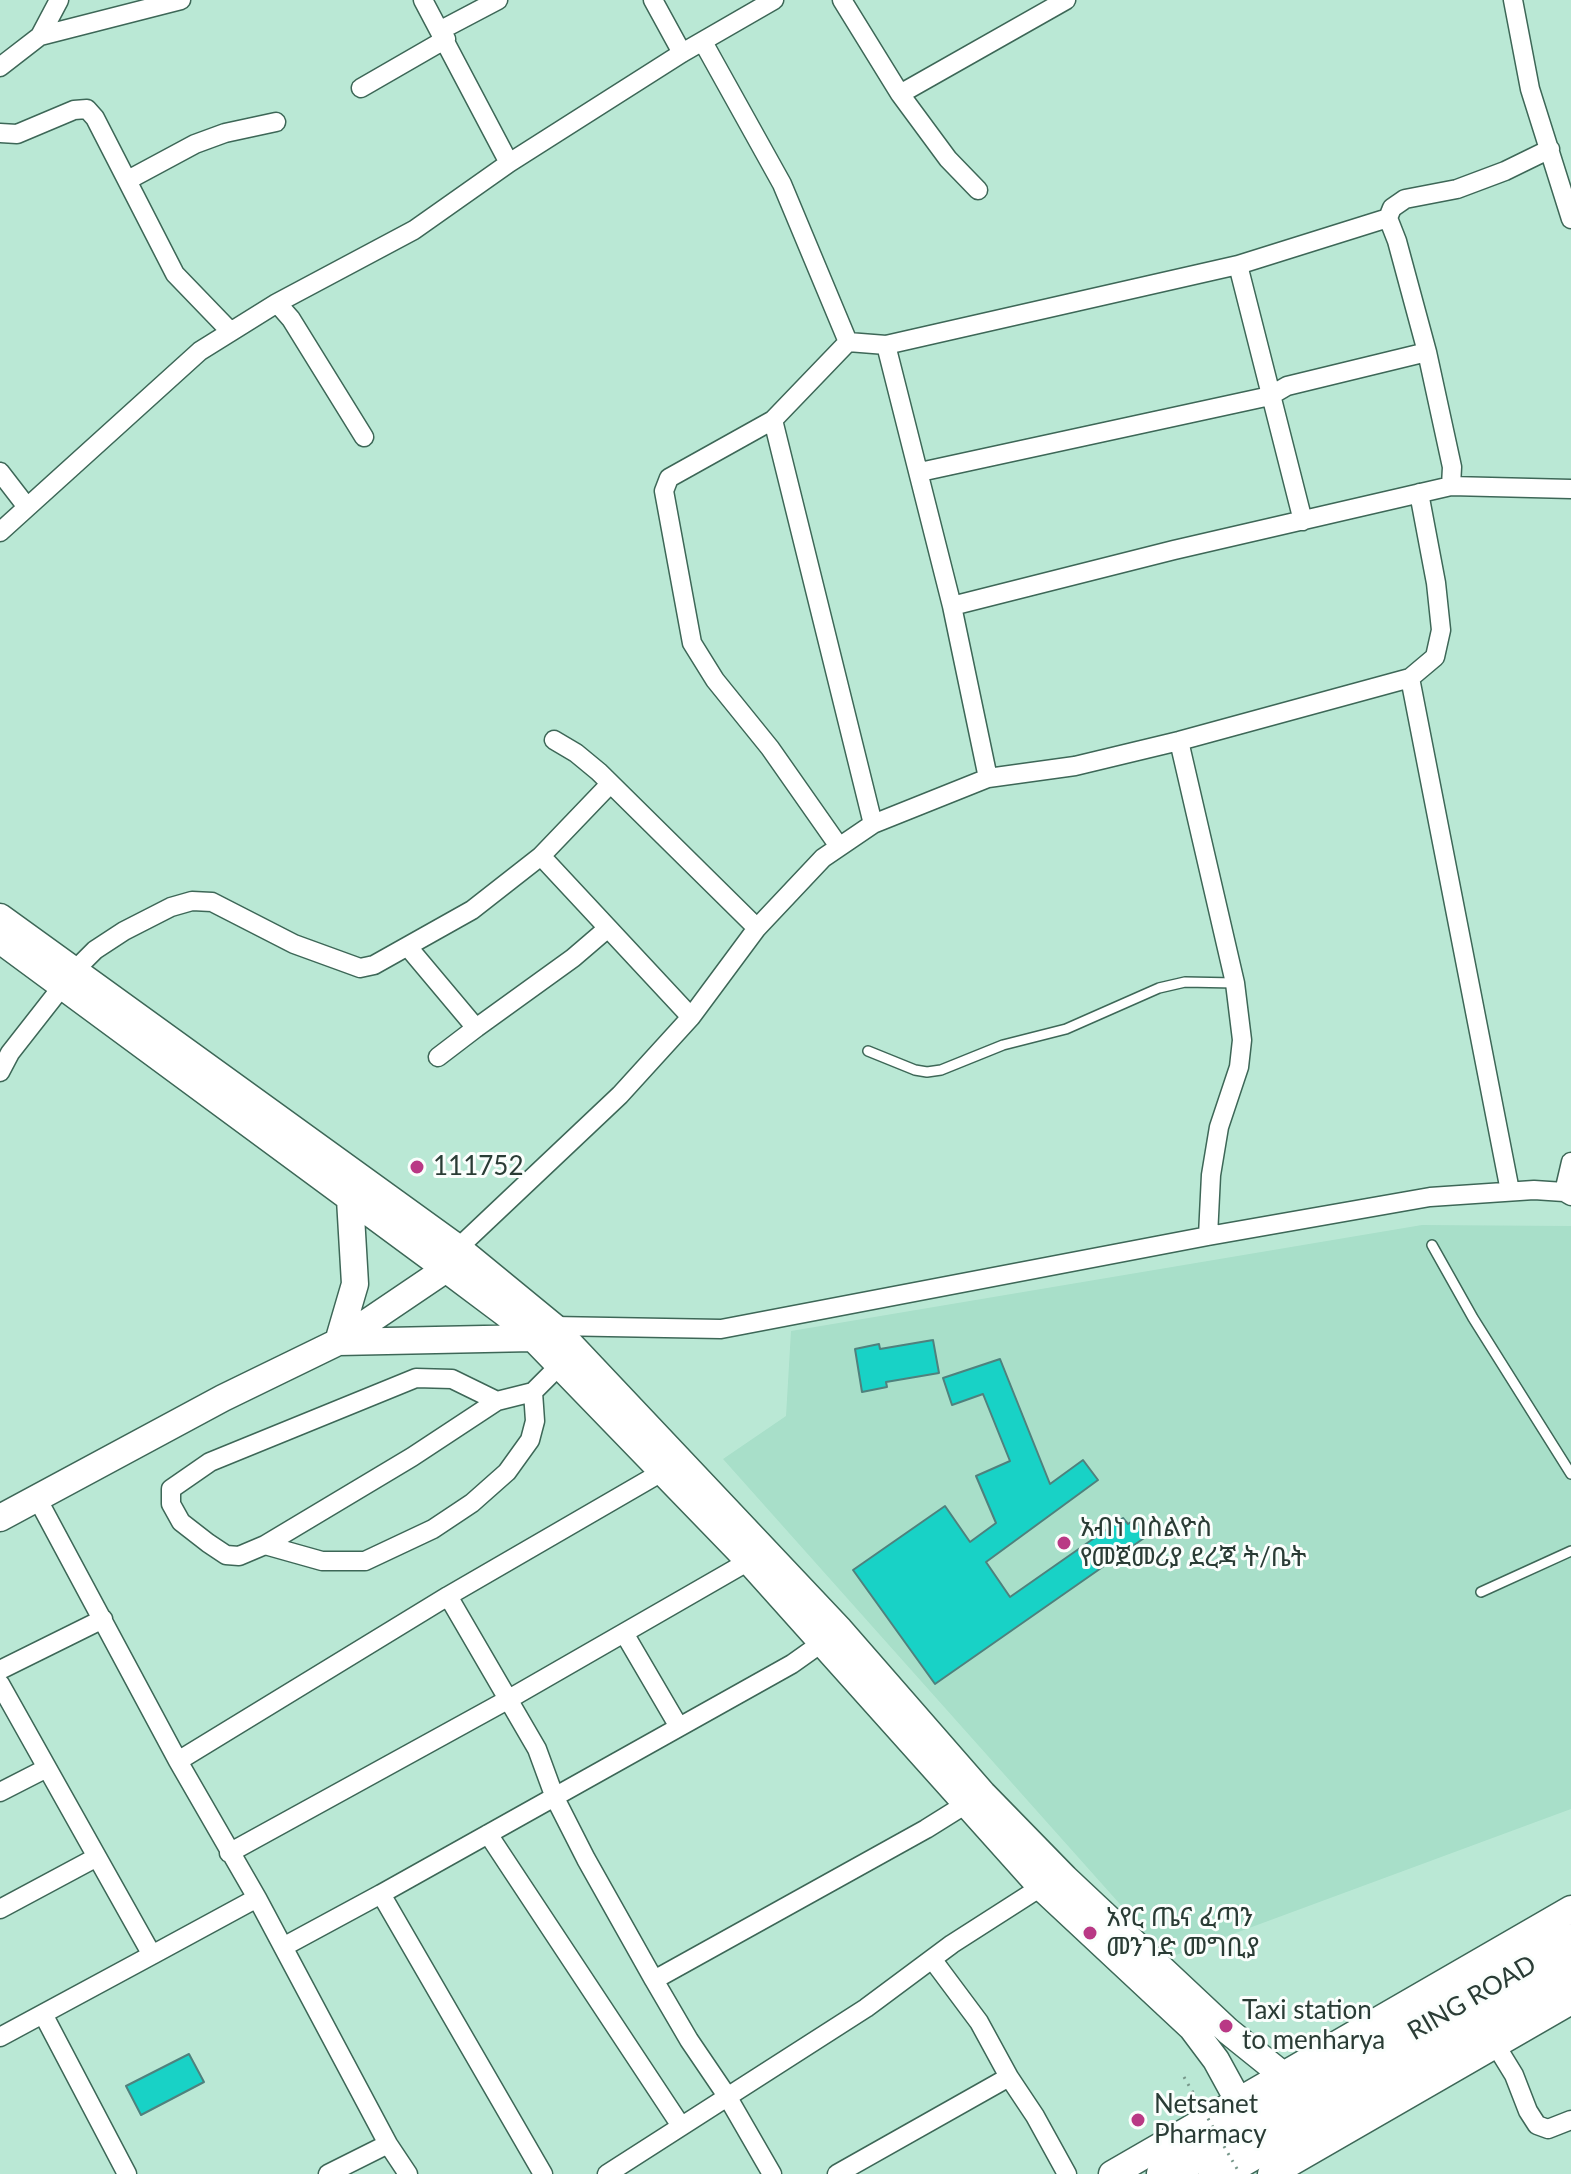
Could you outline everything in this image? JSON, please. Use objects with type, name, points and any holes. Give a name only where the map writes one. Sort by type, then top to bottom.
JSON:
[{"type":"highway","name":"RING ROAD","points":[[1164,2174],[1571,1941]]},
{"type":"highway","name":"RING ROAD","points":[[1216,2174],[1571,1970]]},
{"type":"street","points":[[40,36],[59,0]]},
{"type":"street","points":[[0,67],[40,36],[181,0]]},
{"type":"street","points":[[423,0],[509,163]]},
{"type":"street","points":[[361,88],[498,0]]},
{"type":"street","points":[[653,0],[682,53]]},
{"type":"street","points":[[0,532],[200,351],[277,303],[414,230],[509,163],[682,53],[774,0]]},
{"type":"street","points":[[842,0],[900,94],[948,159],[978,190]]},
{"type":"street","points":[[900,94],[1066,0]]},
{"type":"street","points":[[1515,9],[1530,89],[1571,219]]},
{"type":"street","points":[[703,42],[782,184],[848,342]]},
{"type":"street","points":[[0,133],[17,134],[74,110],[87,109],[95,118],[175,274],[230,331]]},
{"type":"street","points":[[128,180],[195,144],[225,133],[276,122]]},
{"type":"street","points":[[1451,486],[1452,467],[1427,352],[1388,218],[1392,208],[1405,199],[1457,189],[1505,171],[1550,149]]},
{"type":"street","points":[[848,342],[886,345],[1238,265],[1388,218]]},
{"type":"street","points":[[1238,265],[1303,521]]},
{"type":"street","points":[[277,303],[291,319],[364,437]]},
{"type":"street","points":[[838,845],[770,748],[715,680],[692,643],[664,491],[669,478],[773,420],[848,342]]},
{"type":"street","points":[[886,345],[952,606],[988,778]]},
{"type":"street","points":[[920,472],[1270,396],[1287,386],[1427,352]]},
{"type":"street","points":[[773,420],[873,824]]},
{"type":"street","points":[[0,474],[27,507]]},
{"type":"street","points":[[952,606],[1174,550],[1451,486],[1571,489]]},
{"type":"street","points":[[0,1518],[223,1398],[338,1342],[452,1258],[620,1095],[691,1017],[757,928],[805,874],[838,845],[873,824],[988,778],[1075,766],[1410,678],[1435,657],[1441,630],[1436,583],[1419,493]]},
{"type":"street","points":[[1410,678],[1510,1191]]},
{"type":"street","points":[[554,740],[576,753],[610,784],[757,928]]},
{"type":"street","points":[[1179,741],[1235,983],[1242,1040],[1241,1054],[1219,1127],[1211,1175],[1208,1236]]},
{"type":"street","points":[[0,1072],[10,1053],[95,950],[171,907],[192,901],[212,902],[294,944],[360,968],[374,965],[472,910],[541,856],[610,784]]},
{"type":"street","points":[[541,856],[691,1017]]},
{"type":"street","points":[[0,917],[69,978],[350,1199],[452,1258]]},
{"type":"street","points":[[438,1057],[573,958],[608,928]]},
{"type":"street","points":[[0,940],[69,978],[452,1258],[510,1317],[543,1332],[830,1637],[1065,1878],[1228,2031],[1284,2076]]},
{"type":"street","points":[[408,947],[476,1028]]},
{"type":"street","points":[[338,1342],[543,1332],[721,1329],[1430,1197],[1510,1191],[1567,1194],[1571,1162]]},
{"type":"street","points":[[338,1342],[355,1284],[350,1199]]},
{"type":"street","points":[[543,1332],[559,1366],[749,1561],[830,1637],[966,1804],[1041,1887],[1192,2028],[1211,2052],[1239,2102]]},
{"type":"street","points":[[497,1401],[452,1379],[416,1378],[210,1462],[171,1489],[171,1504],[181,1522],[226,1555],[239,1556],[265,1545],[412,1457],[497,1401],[533,1392],[559,1366]]},
{"type":"street","points":[[265,1545],[322,1561],[365,1561],[433,1529],[472,1503],[507,1472],[530,1440],[535,1421],[533,1392]]},
{"type":"street","points":[[178,1761],[448,1596],[662,1472]]},
{"type":"street","points":[[37,1498],[388,2144],[408,2174]]},
{"type":"street","points":[[229,1853],[509,1699],[749,1561]]},
{"type":"street","points":[[448,1596],[537,1749],[555,1798],[586,1859],[689,2040],[727,2096],[772,2174]]},
{"type":"street","points":[[0,1670],[103,1619]]},
{"type":"street","points":[[624,1633],[679,1727]]},
{"type":"street","points":[[283,1947],[792,1664],[830,1637]]},
{"type":"street","points":[[0,1684],[152,1955]]},
{"type":"street","points":[[0,1792],[47,1768]]},
{"type":"street","points":[[654,1980],[966,1804]]},
{"type":"street","points":[[488,1834],[681,2126]]},
{"type":"street","points":[[0,1909],[97,1857]]},
{"type":"street","points":[[607,2174],[866,2008],[952,1944],[1041,1887]]},
{"type":"street","points":[[381,1894],[543,2174]]},
{"type":"street","points":[[0,2037],[257,1898]]},
{"type":"street","points":[[1112,2174],[1571,1909]]},
{"type":"street","points":[[932,1959],[979,2022],[1067,2174]]},
{"type":"street","points":[[1276,2173],[1571,2001]]},
{"type":"street","points":[[43,2014],[127,2174]]},
{"type":"street","points":[[1495,2044],[1514,2075],[1537,2125],[1548,2129],[1571,2120]]},
{"type":"street","points":[[837,2174],[1009,2077]]},
{"type":"street","points":[[328,2174],[388,2144]]},
{"type":"lane","points":[[868,1051],[915,1070],[941,1070],[1003,1045],[1066,1029],[1159,988],[1185,982],[1235,983]]},
{"type":"lane","points":[[1432,1245],[1473,1318],[1571,1474]]},
{"type":"lane","points":[[1481,1592],[1571,1551]]},
{"type":"path","points":[[1184,2077],[1240,2174]]},
{"type":"shaded area","points":[[1422,1225],[1571,1226],[1571,1809],[1168,1958],[723,1459],[786,1416],[791,1331]]},
{"type":"building","points":[[933,1340],[939,1373],[886,1382],[887,1387],[862,1392],[855,1349],[879,1344],[880,1349]]},
{"type":"building","points":[[1000,1359],[1050,1484],[1083,1460],[1098,1480],[986,1562],[1010,1597],[1123,1518],[1128,1524],[1135,1519],[1147,1536],[935,1684],[853,1570],[945,1506],[970,1542],[996,1523],[976,1476],[1010,1461],[983,1394],[952,1405],[943,1378]]},
{"type":"building","points":[[189,2054],[204,2082],[141,2115],[126,2086]]},
{"type":"place","name":"111752","points":[[417,1167]]},
{"type":"place","name":"አብነ ባስልዮስ የመጀመሪያ ደረጃ ት/ቤት","points":[[1064,1543]]},
{"type":"place","name":"አየር ጤና ፈጣን መንገድ መግቢያ","points":[[1090,1933]]},
{"type":"place","name":"Taxi station to menharya","points":[[1226,2026]]},
{"type":"place","name":"Netsanet Pharmacy","points":[[1138,2120]]}]
